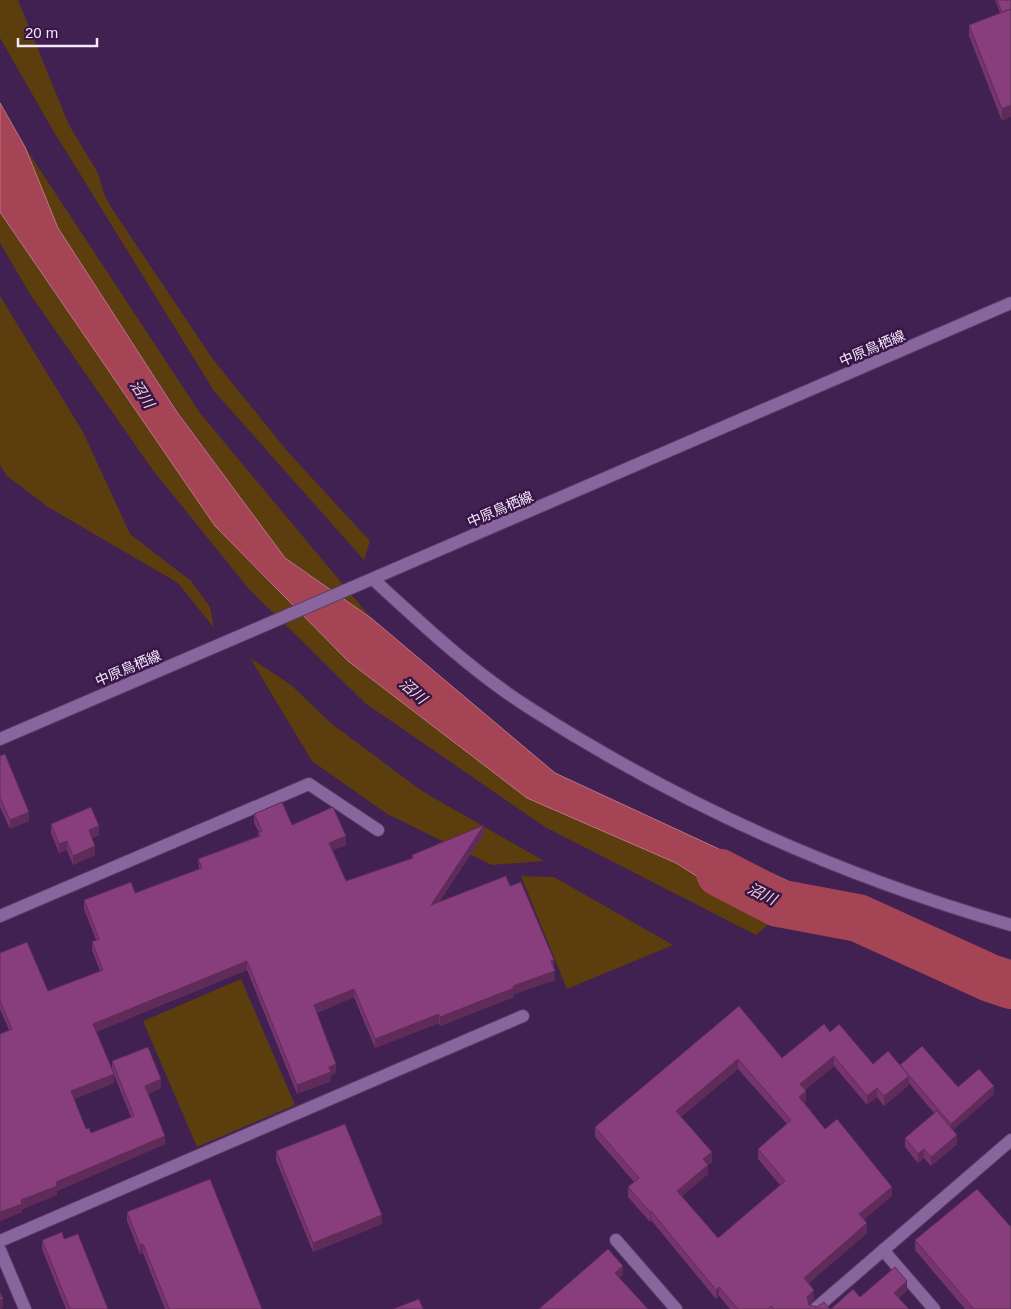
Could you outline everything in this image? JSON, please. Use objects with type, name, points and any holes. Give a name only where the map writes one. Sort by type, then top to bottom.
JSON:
[{"type":"street","name":"中原鳥栖線","points":[[0,739],[374,580],[1011,303]]},
{"type":"street","points":[[374,580],[446,646],[527,706],[617,761],[754,832],[908,892],[1011,925]]},
{"type":"street","points":[[0,916],[309,784],[378,830]]},
{"type":"street","points":[[0,1241],[523,1016]]},
{"type":"street","points":[[814,1309],[1011,1140]]},
{"type":"street","points":[[616,1240],[676,1309]]},
{"type":"street","points":[[0,1250],[25,1309]]},
{"type":"street","points":[[883,1250],[934,1309]]},
{"type":"shaded area","points":[[0,0],[18,0],[69,125],[98,173],[104,194],[111,207],[212,358],[288,452],[370,541],[364,560],[214,391],[51,127],[0,38]]},
{"type":"shaded area","points":[[25,147],[200,413],[371,618],[285,558],[178,412],[58,228]]},
{"type":"shaded area","points":[[0,212],[215,526],[348,661],[527,798],[676,863],[770,923],[756,935],[545,827],[365,703],[248,588],[152,469],[30,294],[0,243]]},
{"type":"shaded area","points":[[0,296],[83,432],[130,534],[191,581],[210,607],[214,628],[178,583],[48,507],[7,476],[0,465]]},
{"type":"shaded area","points":[[250,658],[290,684],[332,724],[422,791],[544,861],[492,865],[387,814],[312,761]]},
{"type":"shaded area","points":[[521,876],[554,877],[673,945],[567,989]]},
{"type":"shaded area","points":[[241,979],[295,1105],[197,1147],[143,1021]]},
{"type":"water","points":[[0,103],[25,147],[58,228],[177,412],[285,558],[371,618],[555,773],[788,881],[770,923],[676,863],[527,798],[348,661],[215,526],[0,212]]},
{"type":"building","points":[[997,0],[1011,0],[1011,9],[1002,12]]},
{"type":"building","points":[[1011,9],[1011,105],[1002,109],[969,25]]},
{"type":"building","points":[[5,754],[29,812],[10,820],[0,798],[0,756]]},
{"type":"building","points":[[282,802],[292,825],[333,807],[346,836],[329,843],[346,881],[413,858],[412,855],[484,825],[431,905],[506,876],[510,886],[521,882],[554,960],[551,961],[555,971],[513,986],[514,988],[440,1017],[439,1014],[375,1039],[354,989],[314,1005],[336,1064],[329,1067],[331,1072],[297,1085],[247,961],[93,1024],[114,1074],[71,1091],[86,1129],[89,1128],[91,1133],[134,1116],[112,1061],[148,1047],[161,1079],[145,1086],[165,1136],[56,1182],[57,1186],[21,1200],[22,1204],[0,1212],[0,1034],[12,1029],[0,1001],[0,953],[27,942],[48,991],[103,970],[92,942],[99,939],[84,900],[131,882],[135,893],[202,868],[198,859],[260,836],[258,833],[262,831],[254,814]]},
{"type":"building","points":[[91,807],[99,826],[89,830],[95,846],[73,856],[67,841],[59,844],[51,824]]},
{"type":"building","points":[[739,1006],[782,1058],[824,1024],[830,1032],[839,1024],[873,1064],[888,1051],[909,1076],[884,1096],[877,1088],[867,1096],[834,1056],[800,1084],[806,1091],[799,1097],[825,1129],[837,1119],[892,1187],[859,1214],[867,1223],[804,1278],[814,1290],[807,1297],[809,1305],[817,1307],[824,1302],[830,1309],[774,1309],[771,1306],[768,1309],[738,1309],[719,1287],[716,1290],[651,1211],[628,1187],[639,1178],[595,1127]],"holes":[[[738,1059],[791,1120],[758,1149],[785,1181],[718,1238],[677,1191],[708,1165],[703,1159],[712,1152],[676,1111]]]},
{"type":"building","points":[[922,1046],[958,1087],[979,1069],[994,1086],[951,1124],[900,1065]]},
{"type":"building","points":[[937,1111],[957,1135],[931,1157],[924,1149],[918,1154],[905,1138]]},
{"type":"building","points":[[345,1124],[382,1215],[313,1243],[276,1151]]},
{"type":"building","points":[[210,1179],[262,1309],[169,1309],[143,1244],[140,1245],[127,1212]]},
{"type":"building","points":[[977,1189],[1011,1227],[1011,1309],[974,1309],[915,1240]]},
{"type":"building","points":[[62,1232],[64,1239],[78,1234],[108,1309],[70,1309],[42,1240]]},
{"type":"building","points":[[608,1249],[623,1266],[615,1273],[648,1309],[539,1309]]},
{"type":"building","points":[[895,1267],[907,1281],[894,1293],[909,1309],[831,1309],[853,1289],[860,1297]]},
{"type":"building","points":[[419,1299],[423,1309],[393,1309]]},
{"type":"waterway","name":"沼川","points":[[720,873],[778,903],[858,918],[990,978],[1011,985]]}]
